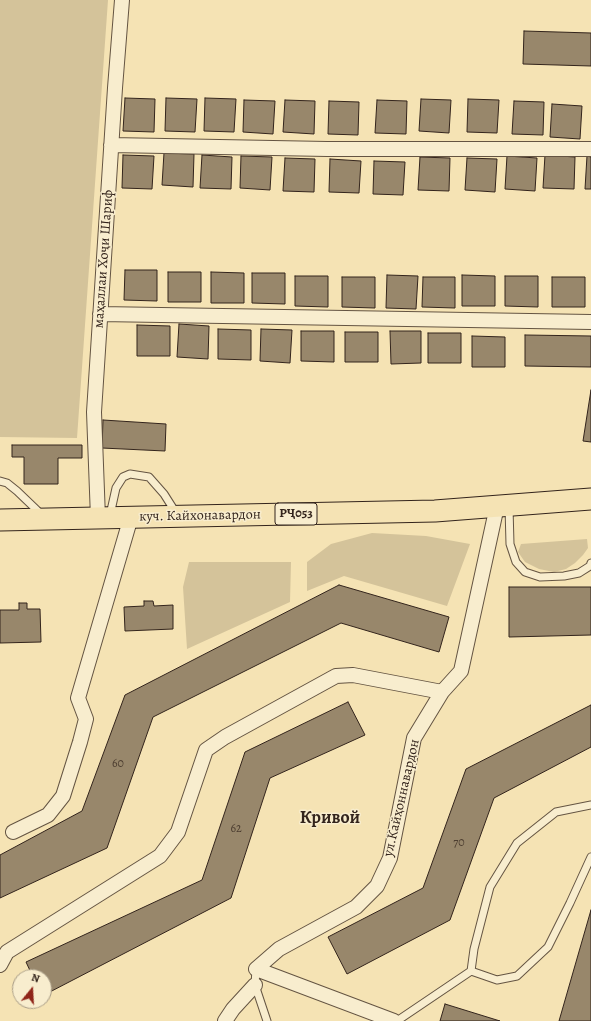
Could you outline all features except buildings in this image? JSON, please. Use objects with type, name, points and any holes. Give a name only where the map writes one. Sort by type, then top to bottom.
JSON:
[{"type":"main road","name":"куч. Кайхонавардон","points":[[0,520],[435,511],[591,499]]},
{"type":"street","name":"маҳаллаи Хоҷи Шариф","points":[[104,518],[94,412],[122,0]]},
{"type":"street","points":[[111,145],[327,149],[591,149]]},
{"type":"street","points":[[100,314],[591,322]]},
{"type":"street","name":"ул.Кайҳоннавардон","points":[[256,969],[279,948],[356,907],[377,886],[390,858],[414,738],[442,692],[461,671],[503,506]]},
{"type":"street","points":[[13,832],[48,815],[63,796],[86,719],[78,698],[131,517]]},
{"type":"street","points":[[0,965],[7,952],[160,856],[178,832],[206,750],[225,737],[336,676],[353,675],[442,692]]},
{"type":"street","points":[[256,969],[394,1021]]},
{"type":"street","points":[[225,1021],[233,1009],[255,986]]},
{"type":"lane","points":[[104,518],[116,488],[123,476],[130,474],[149,477],[164,494],[178,516]]},
{"type":"lane","points":[[0,481],[7,483],[16,490],[47,519]]},
{"type":"lane","points":[[503,506],[510,544],[516,562],[525,572],[540,577],[564,576],[579,573],[590,566],[591,563]]},
{"type":"lane","points":[[397,1021],[471,971],[474,949],[490,887],[517,842],[556,812],[591,806]]},
{"type":"lane","points":[[471,971],[497,980],[517,976],[548,947],[591,857]]},
{"type":"lane","points":[[256,969],[255,986],[267,1021]]},
{"type":"shaded area","points":[[0,0],[108,0],[77,438],[0,437]]},
{"type":"shaded area","points":[[372,533],[426,536],[470,544],[447,606],[344,576],[307,591],[307,562],[331,544]]},
{"type":"shaded area","points":[[587,539],[588,548],[575,563],[566,569],[554,572],[539,569],[525,562],[518,552],[521,544]]},
{"type":"shaded area","points":[[189,562],[291,562],[290,602],[187,649],[183,587]]},
{"type":"district","name":"Кривой","points":[[330,819]]}]
